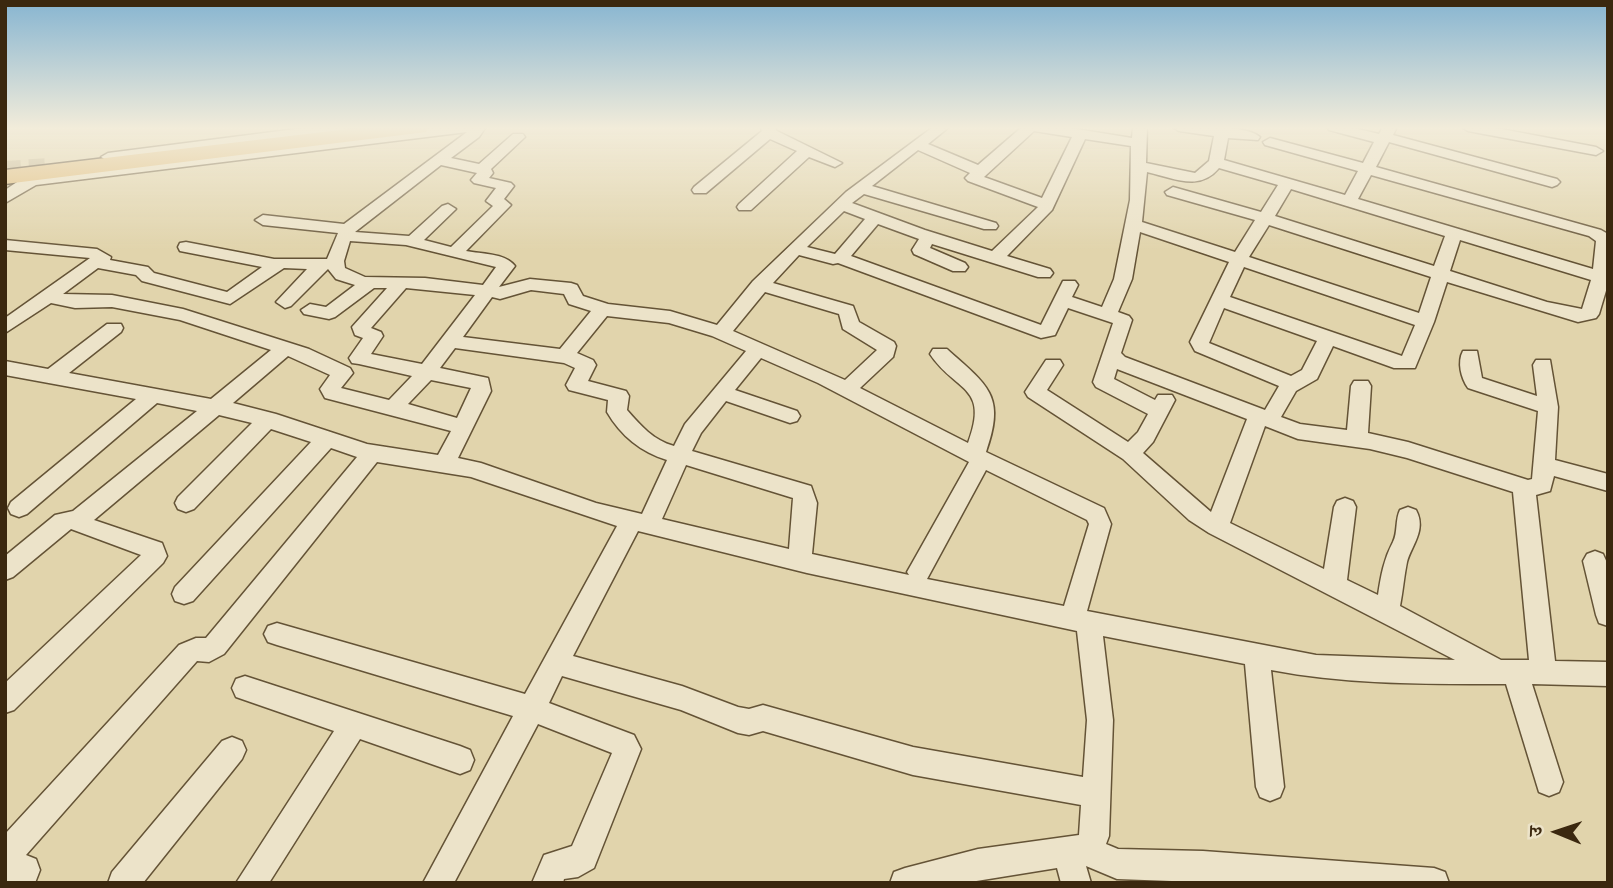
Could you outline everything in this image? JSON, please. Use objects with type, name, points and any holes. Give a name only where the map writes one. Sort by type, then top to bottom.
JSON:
[{"type":"highway","points":[[5,177],[76,168]]},
{"type":"street","points":[[5,198],[22,185],[33,181],[136,168]]},
{"type":"street","points":[[285,302],[328,265],[346,233],[362,215],[426,168]]},
{"type":"street","points":[[700,190],[724,168]]},
{"type":"street","points":[[745,207],[787,168]]},
{"type":"street","points":[[721,333],[759,285],[883,168]]},
{"type":"street","points":[[973,168],[979,171]]},
{"type":"street","points":[[982,168],[973,177],[974,180],[1047,205]]},
{"type":"street","points":[[995,257],[1047,205],[1064,168]]},
{"type":"street","points":[[1108,313],[1123,279],[1138,200],[1139,168]]},
{"type":"street","points":[[1153,168],[1200,177],[1209,168]]},
{"type":"street","points":[[1239,168],[1601,276]]},
{"type":"street","points":[[1504,168],[1552,182]]},
{"type":"street","points":[[455,253],[503,205],[494,201],[506,186],[478,180],[485,173],[483,169]]},
{"type":"street","points":[[1173,192],[1265,218],[1541,306],[1586,316],[1590,314],[1601,276],[1604,239],[1595,233],[1367,169],[1350,200]]},
{"type":"street","points":[[1288,182],[1240,259],[1199,342],[1202,347],[1292,384]]},
{"type":"street","points":[[861,188],[990,226]]},
{"type":"street","points":[[842,205],[1044,273]]},
{"type":"street","points":[[413,242],[448,209]]},
{"type":"street","points":[[877,216],[844,255],[847,261],[993,312],[1041,332],[1048,331],[1066,293],[1121,317],[1124,322],[1103,382],[1160,411]]},
{"type":"street","points":[[263,220],[413,242],[506,264],[427,372],[392,409]]},
{"type":"street","points":[[1133,224],[1425,322]]},
{"type":"street","points":[[1220,300],[1394,361],[1408,363],[1425,322],[1454,232]]},
{"type":"street","points":[[929,236],[920,250],[959,267]]},
{"type":"street","points":[[5,245],[102,255],[102,260],[5,327]]},
{"type":"street","points":[[186,247],[277,265]]},
{"type":"street","points":[[796,249],[833,259]]},
{"type":"street","points":[[97,263],[142,271],[148,277],[226,298],[232,297],[284,262],[328,265],[342,275],[370,282],[402,282],[506,293],[530,284],[571,289],[575,300],[603,309],[670,317],[721,333],[847,389],[977,457],[1090,510],[1099,520],[1081,620],[1100,720],[1094,836],[1091,844],[1075,850],[961,875],[905,883]]},
{"type":"street","points":[[310,310],[329,313],[370,282]]},
{"type":"street","points":[[402,282],[361,327],[362,331],[374,336],[359,358],[481,383],[481,391],[444,464]]},
{"type":"street","points":[[759,285],[848,310],[850,325],[887,346],[886,352],[847,389]]},
{"type":"street","points":[[49,297],[75,302],[112,301],[183,316],[285,349],[343,373],[331,389],[332,393],[423,414],[463,427]]},
{"type":"street","points":[[568,356],[567,353],[603,309]]},
{"type":"street","points":[[51,377],[114,328]]},
{"type":"street","points":[[1217,527],[1264,418],[1292,384],[1310,374],[1328,337]]},
{"type":"street","points":[[450,341],[568,356],[586,365],[576,385],[619,396],[617,412],[639,437],[654,448],[677,457],[803,492],[806,503],[799,561]]},
{"type":"street","points":[[5,570],[63,521],[79,519],[285,349]]},
{"type":"street","points":[[438,883],[557,663],[692,429],[757,350]]},
{"type":"street","points":[[919,572],[977,457],[985,420],[984,405],[969,381],[940,354]]},
{"type":"street","points":[[1470,356],[1472,379],[1475,383],[1548,407]]},
{"type":"street","points":[[1112,357],[1118,362],[1298,431],[1357,439],[1424,454],[1525,487],[1542,485],[1548,407],[1543,365]]},
{"type":"street","points":[[1053,365],[1035,392],[1130,453],[1197,514],[1217,527],[1505,670],[1549,782]]},
{"type":"street","points":[[5,368],[269,419],[372,453],[486,473],[563,502],[799,561],[1256,655],[1338,669],[1543,670],[1606,679]]},
{"type":"street","points":[[1130,453],[1142,443],[1175,383]]},
{"type":"street","points":[[1357,439],[1361,386]]},
{"type":"street","points":[[721,392],[790,416]]},
{"type":"street","points":[[19,509],[153,396]]},
{"type":"street","points":[[186,503],[269,419]]},
{"type":"street","points":[[184,594],[327,439]]},
{"type":"street","points":[[19,883],[25,870],[5,858],[188,653],[197,649],[209,651],[215,646],[372,453]]},
{"type":"street","points":[[1544,465],[1608,483]]},
{"type":"street","points":[[1525,487],[1543,670]]},
{"type":"street","points":[[1334,585],[1345,507]]},
{"type":"street","points":[[1387,611],[1397,554],[1405,544],[1408,516]]},
{"type":"street","points":[[5,701],[155,556],[154,550],[80,523],[79,519]]},
{"type":"street","points":[[1595,561],[1608,615]]},
{"type":"street","points":[[277,634],[532,709],[624,744],[627,749],[583,857],[578,862],[555,866],[547,883]]},
{"type":"street","points":[[1256,655],[1270,787]]},
{"type":"street","points":[[557,663],[682,698],[738,720],[749,722],[763,718],[913,761],[1096,793]]},
{"type":"street","points":[[245,688],[460,760]]},
{"type":"street","points":[[251,883],[354,724]]},
{"type":"street","points":[[127,882],[232,750]]},
{"type":"street","points":[[1075,850],[1117,864],[1205,874],[1430,882]]},
{"type":"street","points":[[1075,850],[1076,883]]},
{"type":"tunnel","points":[[5,169],[13,168]]}]
